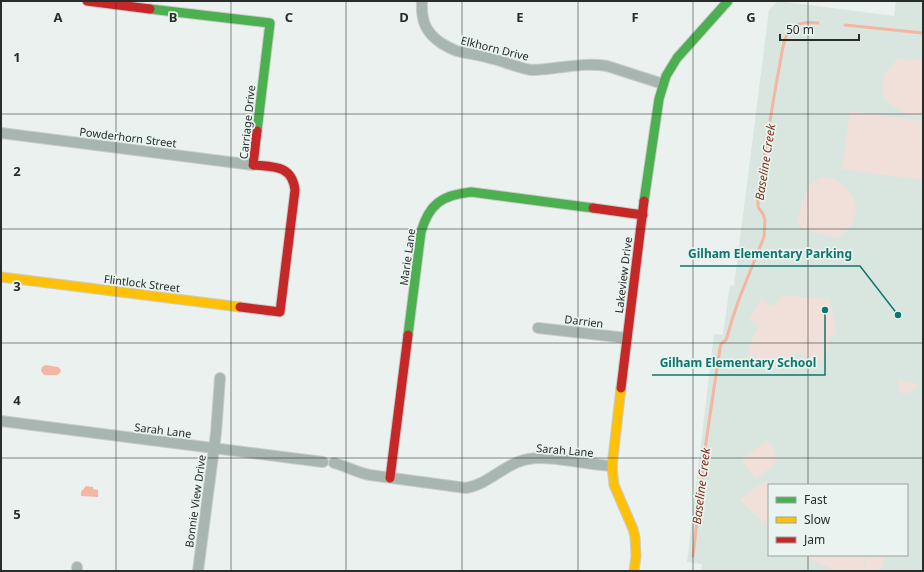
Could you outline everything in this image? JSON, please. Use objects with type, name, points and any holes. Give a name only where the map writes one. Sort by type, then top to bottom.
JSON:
[{"type":"street","name":"Carriage Drive","points":[[87,1],[270,23],[253,165],[275,167],[284,170],[289,172],[295,181],[280,312]]},
{"type":"street","name":"Elkhorn Drive","points":[[422,1],[423,20],[427,30],[427,38],[456,51],[493,59],[532,70],[582,64],[598,64],[616,68],[663,84]]},
{"type":"street","name":"Lakeview Drive","points":[[634,571],[636,556],[635,537],[614,485],[612,466],[642,214],[659,99],[666,76],[677,58],[728,1]]},
{"type":"street","name":"Powderhorn Street","points":[[1,133],[253,165]]},
{"type":"street","name":"Marie Lane","points":[[390,478],[423,224],[426,217],[436,204],[447,196],[471,192],[642,214]]},
{"type":"street","name":"Flintlock Street","points":[[1,277],[280,312]]},
{"type":"street","name":"Darrien","points":[[538,328],[627,338]]},
{"type":"street","name":"Bonnie View Drive","points":[[198,571],[216,433],[220,378]]},
{"type":"street","name":"Sarah Lane","points":[[1,422],[322,462]]},
{"type":"street","name":"Sarah Lane","points":[[334,463],[363,474],[466,488],[483,482],[505,468],[518,462],[535,458],[548,458],[612,466]]},
{"type":"shaded area","points":[[778,1],[894,16],[896,1],[923,1],[923,571],[701,571],[702,564],[687,562],[714,334],[723,335],[730,285],[734,286],[769,10]]},
{"type":"shaded area","points":[[897,59],[923,60],[923,115],[912,117],[896,108],[882,96],[883,75]]},
{"type":"shaded area","points":[[850,111],[923,121],[923,180],[842,169]]},
{"type":"shaded area","points":[[822,177],[834,179],[845,186],[854,197],[856,211],[851,227],[837,238],[802,229],[797,219],[809,185]]},
{"type":"shaded area","points":[[781,295],[830,299],[836,333],[829,338],[829,349],[820,361],[809,359],[800,353],[791,355],[786,365],[777,371],[775,368],[746,362],[752,340],[759,326],[748,320],[761,299],[774,307]]},
{"type":"shaded area","points":[[46,365],[58,367],[61,370],[60,373],[57,375],[44,375],[41,370],[42,367]]},
{"type":"shaded area","points":[[899,380],[917,384],[909,392],[902,394],[899,391]]},
{"type":"shaded area","points":[[767,440],[776,452],[773,455],[778,461],[756,479],[741,460]]},
{"type":"shaded area","points":[[766,480],[769,484],[768,527],[740,500]]},
{"type":"shaded area","points":[[86,486],[93,487],[93,489],[98,490],[98,497],[81,496],[81,492]]},
{"type":"shaded area","points":[[806,556],[866,556],[862,571],[838,571],[815,562]]},
{"type":"shaded area","points":[[885,556],[881,571],[864,571],[867,557]]},
{"type":"waterway","name":"Baseline Creek","points":[[693,556],[706,442],[720,348],[721,344],[726,340],[739,299],[764,237],[765,220],[758,207],[758,197],[783,48],[788,33],[793,27],[803,23],[818,23]]},
{"type":"waterway","name":"Baseline Creek","points":[[845,25],[923,33]]},
{"type":"traffic: fast","points":[[644,201],[659,99],[666,76],[677,58],[728,1]]},
{"type":"traffic: fast","points":[[150,9],[270,23],[257,131]]},
{"type":"traffic: fast","points":[[408,335],[421,232],[428,214],[438,203],[452,196],[471,192],[593,208]]},
{"type":"traffic: slow","points":[[1,277],[240,307]]},
{"type":"traffic: slow","points":[[621,388],[612,466],[614,485],[635,537],[636,556],[634,571]]},
{"type":"traffic: jam","points":[[87,1],[150,9]]},
{"type":"traffic: jam","points":[[240,307],[280,312],[295,190],[290,176],[281,169],[253,165],[257,131]]},
{"type":"traffic: jam","points":[[621,388],[644,201]]},
{"type":"traffic: jam","points":[[593,208],[643,215]]},
{"type":"traffic: jam","points":[[390,478],[408,335]]},
{"type":"place","name":"Gilham Elementary School","points":[[825,310]]},
{"type":"place","name":"Gilham Elementary Parking","points":[[898,315]]}]
